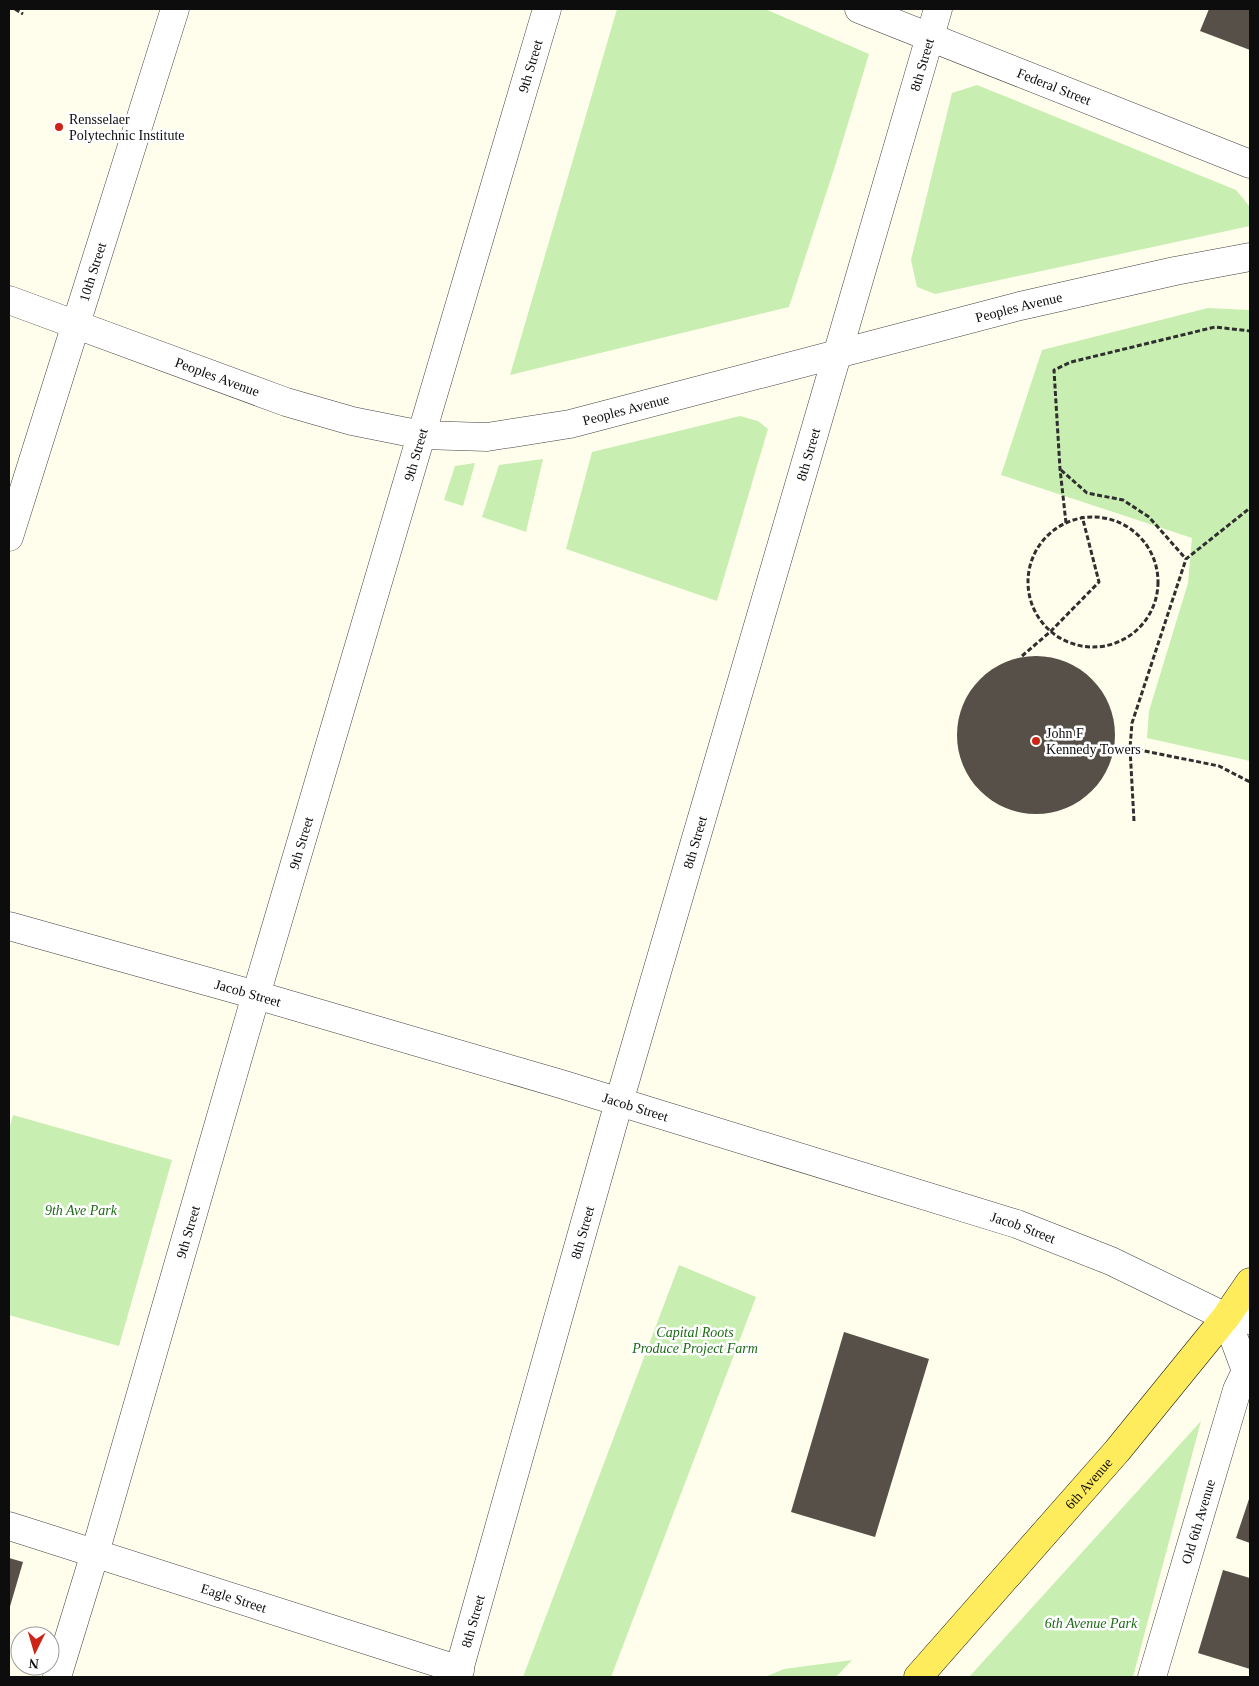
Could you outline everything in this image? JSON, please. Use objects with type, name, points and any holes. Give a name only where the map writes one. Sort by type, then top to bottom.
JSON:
[{"type":"main road","name":"6th Avenue","points":[[918,1677],[1117,1452],[1238,1319],[1250,1282]]},
{"type":"street","name":"10th Street","points":[[9,537],[175,9]]},
{"type":"street","name":"9th Street","points":[[57,1677],[95,1553],[256,994],[547,9]]},
{"type":"street","name":"Federal Street","points":[[859,9],[1250,164]]},
{"type":"street","name":"8th Street","points":[[459,1674],[619,1102],[938,9]]},
{"type":"street","name":"Peoples Avenue","points":[[9,300],[286,402],[352,421],[422,435],[487,437],[570,424],[1020,306],[1175,271],[1250,257]]},
{"type":"street","name":"Jacob Street","points":[[9,926],[256,994],[619,1102],[1017,1224],[1111,1261],[1238,1319]]},
{"type":"street","points":[[1238,1319],[1248,1369]]},
{"type":"street","name":"Old 6th Avenue","points":[[1152,1677],[1237,1390],[1248,1369]]},
{"type":"street","name":"Eagle Street","points":[[9,1526],[459,1674]]},
{"type":"path","points":[[15,9],[23,14]]},
{"type":"path","points":[[1066,523],[1060,469],[1054,370],[1071,362],[1216,327],[1250,331]]},
{"type":"path","points":[[1060,469],[1087,493],[1123,500],[1149,517],[1186,559]]},
{"type":"path","points":[[1134,821],[1130,748],[1132,723],[1186,559],[1250,508]]},
{"type":"path","points":[[1022,656],[1050,632],[1099,582],[1082,516]]},
{"type":"path","points":[[1082,516],[1114,518],[1134,530],[1148,544],[1159,576],[1153,609],[1135,633],[1112,645],[1090,647],[1069,644],[1050,632],[1038,619],[1028,592],[1028,569],[1031,558],[1043,538],[1052,529],[1066,523],[1082,516]]},
{"type":"path","points":[[1130,748],[1219,766],[1250,782]]},
{"type":"green space","points":[[617,9],[765,9],[869,54],[789,307],[510,375]]},
{"type":"green space","points":[[977,85],[1236,190],[1250,207],[1250,226],[935,294],[917,287],[911,260],[952,93]]},
{"type":"green space","points":[[1208,308],[1250,310],[1250,761],[1147,738],[1149,711],[1188,583],[1192,538],[1001,475],[1042,350]]},
{"type":"green space","points":[[740,416],[758,421],[768,429],[717,601],[566,549],[592,452]]},
{"type":"green space","points":[[543,459],[526,532],[482,517],[499,465]]},
{"type":"green space","points":[[475,463],[463,506],[444,500],[455,466]]},
{"type":"green space","name":"9th Ave Park","points":[[13,1115],[172,1160],[119,1346],[9,1315],[9,1130]]},
{"type":"green space","name":"Capital Roots Produce Project Farm","points":[[679,1265],[756,1297],[611,1677],[523,1677]]},
{"type":"green space","name":"6th Avenue Park","points":[[1201,1421],[1133,1677],[969,1677]]},
{"type":"green space","points":[[852,1660],[836,1677],[765,1677],[784,1669]]},
{"type":"building","points":[[1209,9],[1250,9],[1250,50],[1200,31]]},
{"type":"building","name":"John F Kennedy Towers","points":[[1044,656],[1059,659],[1073,665],[1092,679],[1102,691],[1112,712],[1115,735],[1112,758],[1102,779],[1092,791],[1080,801],[1059,811],[1044,814],[1028,814],[1013,811],[992,801],[970,779],[958,750],[957,727],[960,712],[970,691],[992,669],[1021,657]]},
{"type":"building","points":[[844,1332],[929,1359],[875,1537],[791,1512]]},
{"type":"building","points":[[1250,1499],[1250,1543],[1236,1538]]},
{"type":"building","points":[[9,1558],[23,1562],[9,1610]]},
{"type":"building","points":[[1223,1570],[1250,1578],[1250,1669],[1198,1653]]},
{"type":"place","name":"Rensselaer Polytechnic Institute","points":[[59,127]]},
{"type":"place","name":"John F Kennedy Towers","points":[[1036,741]]}]
